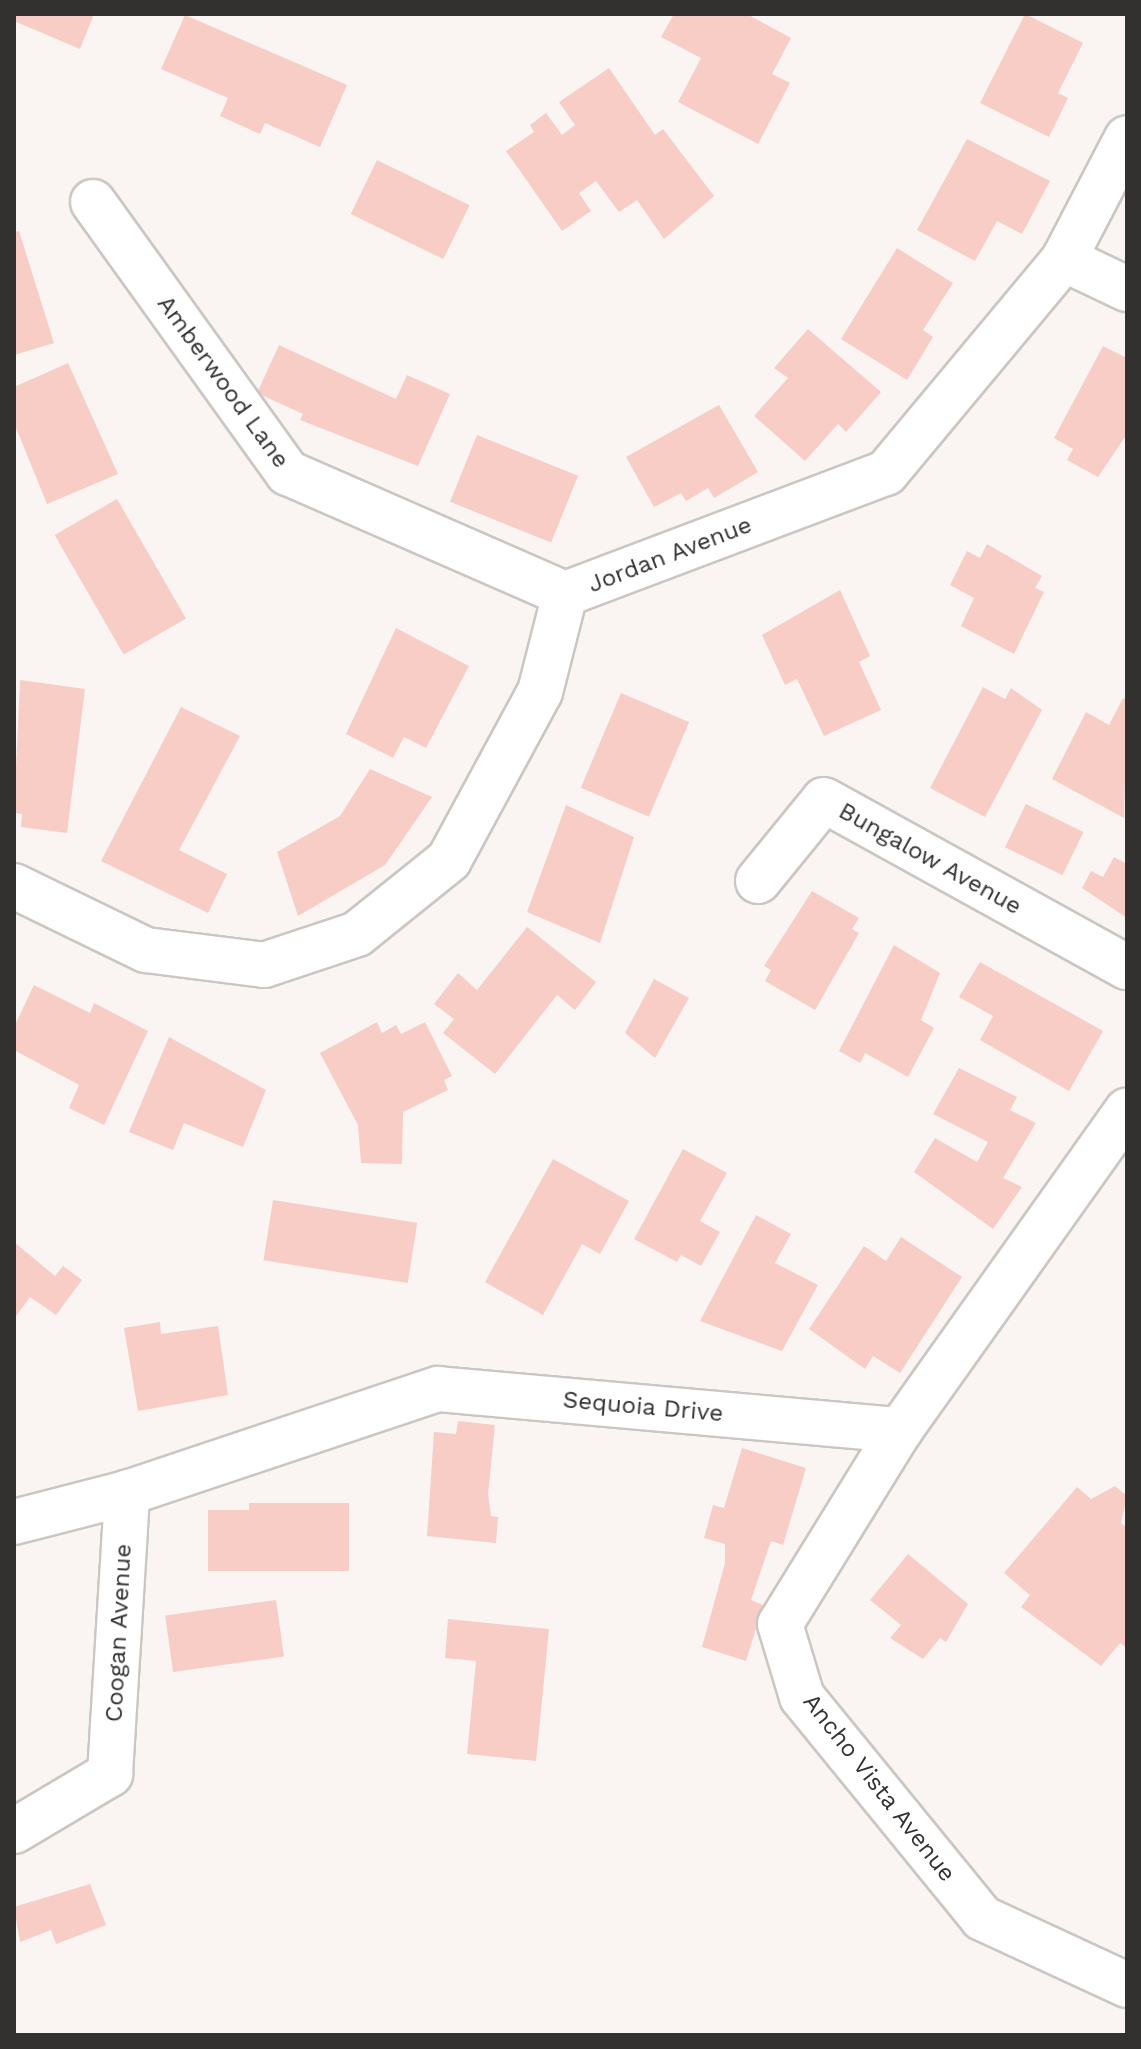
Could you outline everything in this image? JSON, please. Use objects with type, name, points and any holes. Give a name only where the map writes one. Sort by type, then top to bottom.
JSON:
[{"type":"street","name":"Jordan Avenue","points":[[14,886],[146,950],[264,965],[357,934],[449,860],[540,692],[565,594],[886,473],[1064,259],[1127,138]]},
{"type":"street","name":"Amberwood Lane","points":[[93,202],[288,473],[565,594]]},
{"type":"street","points":[[1064,259],[1127,289]]},
{"type":"street","name":"Bungalow Avenue","points":[[758,881],[824,800],[1127,967]]},
{"type":"street","points":[[900,1430],[1127,1111]]},
{"type":"street","name":"Sequoia Drive","points":[[14,1522],[127,1493],[438,1389],[900,1430]]},
{"type":"street","name":"Ancho Vista Avenue","points":[[900,1430],[780,1624],[802,1697],[982,1918],[1127,1985]]},
{"type":"street","name":"Coogan Avenue","points":[[14,1831],[110,1774],[127,1493]]},
{"type":"building","points":[[14,14],[94,14],[80,49],[14,21]]},
{"type":"building","points":[[674,14],[747,14],[791,38],[772,74],[790,83],[758,144],[678,102],[701,58],[661,37]]},
{"type":"building","points":[[1025,14],[1083,43],[1058,93],[1068,98],[1049,137],[980,103]]},
{"type":"building","points":[[185,15],[347,85],[320,147],[265,123],[260,134],[220,116],[228,98],[161,69]]},
{"type":"building","points":[[609,68],[655,135],[663,129],[714,196],[664,239],[637,200],[619,212],[596,181],[579,193],[591,211],[562,231],[506,151],[534,132],[530,125],[546,113],[562,135],[575,125],[559,102]]},
{"type":"building","points":[[967,139],[1050,181],[1022,234],[997,221],[975,261],[917,230]]},
{"type":"building","points":[[377,160],[470,205],[443,259],[351,214]]},
{"type":"building","points":[[19,231],[54,343],[14,355],[14,232]]},
{"type":"building","points":[[897,248],[953,283],[923,330],[933,337],[907,380],[841,339]]},
{"type":"building","points":[[808,329],[881,392],[846,432],[838,424],[805,461],[754,416],[788,378],[774,368]]},
{"type":"building","points":[[279,345],[396,399],[407,375],[450,394],[418,466],[300,420],[303,414],[257,393]]},
{"type":"building","points":[[1103,346],[1127,358],[1127,434],[1098,477],[1067,460],[1073,449],[1054,438]]},
{"type":"building","points":[[68,363],[118,474],[47,504],[14,423],[14,387]]},
{"type":"building","points":[[719,405],[758,472],[714,498],[708,488],[686,501],[681,493],[654,507],[626,457]]},
{"type":"building","points":[[477,435],[578,476],[551,543],[450,502]]},
{"type":"building","points":[[117,499],[186,619],[124,655],[55,535]]},
{"type":"building","points":[[987,544],[1042,576],[1035,588],[1044,592],[1014,654],[961,626],[974,598],[950,585],[967,551],[980,558]]},
{"type":"building","points":[[840,590],[870,656],[859,662],[881,710],[824,736],[797,679],[785,685],[762,635]]},
{"type":"building","points":[[396,628],[469,666],[426,748],[404,737],[393,758],[346,734]]},
{"type":"building","points":[[20,680],[85,689],[67,833],[21,827],[22,814],[14,813]]},
{"type":"building","points":[[983,687],[1005,699],[1011,688],[1042,710],[985,817],[930,788]]},
{"type":"building","points":[[621,693],[689,722],[649,817],[581,788]]},
{"type":"building","points":[[1123,698],[1127,700],[1124,818],[1052,779],[1086,712],[1109,725]]},
{"type":"building","points":[[181,707],[240,736],[179,850],[227,874],[208,913],[101,861]]},
{"type":"building","points":[[370,769],[432,797],[385,865],[298,916],[277,852],[340,816]]},
{"type":"building","points":[[1026,804],[1084,832],[1062,875],[1005,847]]},
{"type":"building","points":[[566,805],[634,837],[600,943],[527,912]]},
{"type":"building","points":[[1114,857],[1127,864],[1127,918],[1082,888],[1091,871],[1103,877]]},
{"type":"building","points":[[812,891],[859,918],[852,929],[859,933],[815,1010],[765,981],[771,970],[764,966]]},
{"type":"building","points":[[527,927],[596,982],[575,1010],[557,995],[495,1074],[443,1033],[454,1019],[434,1004],[458,973],[477,990]]},
{"type":"building","points":[[894,945],[940,973],[921,1020],[934,1028],[908,1077],[865,1053],[860,1063],[839,1051]]},
{"type":"building","points":[[980,962],[1103,1031],[1069,1091],[980,1040],[993,1016],[959,997]]},
{"type":"building","points":[[654,979],[689,998],[655,1058],[625,1033]]},
{"type":"building","points":[[34,985],[90,1013],[94,1003],[148,1031],[104,1125],[69,1108],[79,1085],[14,1050],[14,1027]]},
{"type":"building","points":[[377,1022],[382,1033],[396,1025],[401,1034],[425,1022],[452,1076],[444,1080],[448,1090],[403,1112],[402,1164],[361,1163],[358,1125],[320,1053]]},
{"type":"building","points":[[169,1037],[266,1090],[243,1147],[184,1123],[173,1150],[129,1132]]},
{"type":"building","points":[[959,1068],[1017,1097],[1010,1110],[1036,1123],[1003,1178],[1022,1187],[993,1229],[914,1172],[935,1138],[977,1162],[988,1142],[933,1114]]},
{"type":"building","points":[[683,1149],[727,1173],[700,1221],[720,1232],[701,1266],[681,1255],[677,1262],[634,1239]]},
{"type":"building","points":[[553,1159],[629,1201],[600,1254],[582,1244],[543,1315],[485,1282]]},
{"type":"building","points":[[273,1200],[417,1223],[408,1283],[263,1260]]},
{"type":"building","points":[[756,1215],[791,1234],[775,1263],[818,1285],[782,1351],[700,1321]]},
{"type":"building","points":[[901,1237],[962,1277],[900,1373],[873,1356],[865,1369],[809,1329],[864,1246],[886,1261]]},
{"type":"building","points":[[14,1242],[55,1276],[63,1266],[82,1280],[56,1315],[30,1297],[14,1319]]},
{"type":"building","points":[[160,1322],[161,1334],[218,1326],[228,1395],[138,1411],[124,1328]]},
{"type":"building","points":[[458,1421],[495,1425],[488,1494],[491,1516],[498,1517],[496,1543],[427,1536],[434,1432],[456,1434]]},
{"type":"building","points":[[742,1448],[806,1468],[783,1545],[771,1541],[751,1600],[763,1605],[746,1661],[702,1647],[725,1563],[725,1544],[704,1538],[713,1505],[724,1508]]},
{"type":"building","points":[[1115,1486],[1127,1496],[1121,1523],[1127,1528],[1127,1648],[1120,1643],[1101,1666],[1021,1607],[1030,1595],[1004,1573],[1077,1487],[1091,1499]]},
{"type":"building","points":[[249,1503],[349,1503],[349,1571],[208,1571],[208,1510],[249,1510]]},
{"type":"building","points":[[908,1554],[968,1604],[946,1642],[940,1638],[923,1659],[890,1638],[901,1625],[870,1600]]},
{"type":"building","points":[[276,1600],[284,1656],[173,1672],[165,1616]]},
{"type":"building","points":[[448,1619],[549,1629],[536,1761],[467,1754],[476,1661],[445,1658]]},
{"type":"building","points":[[90,1884],[106,1925],[56,1944],[51,1930],[20,1942],[14,1907]]}]
